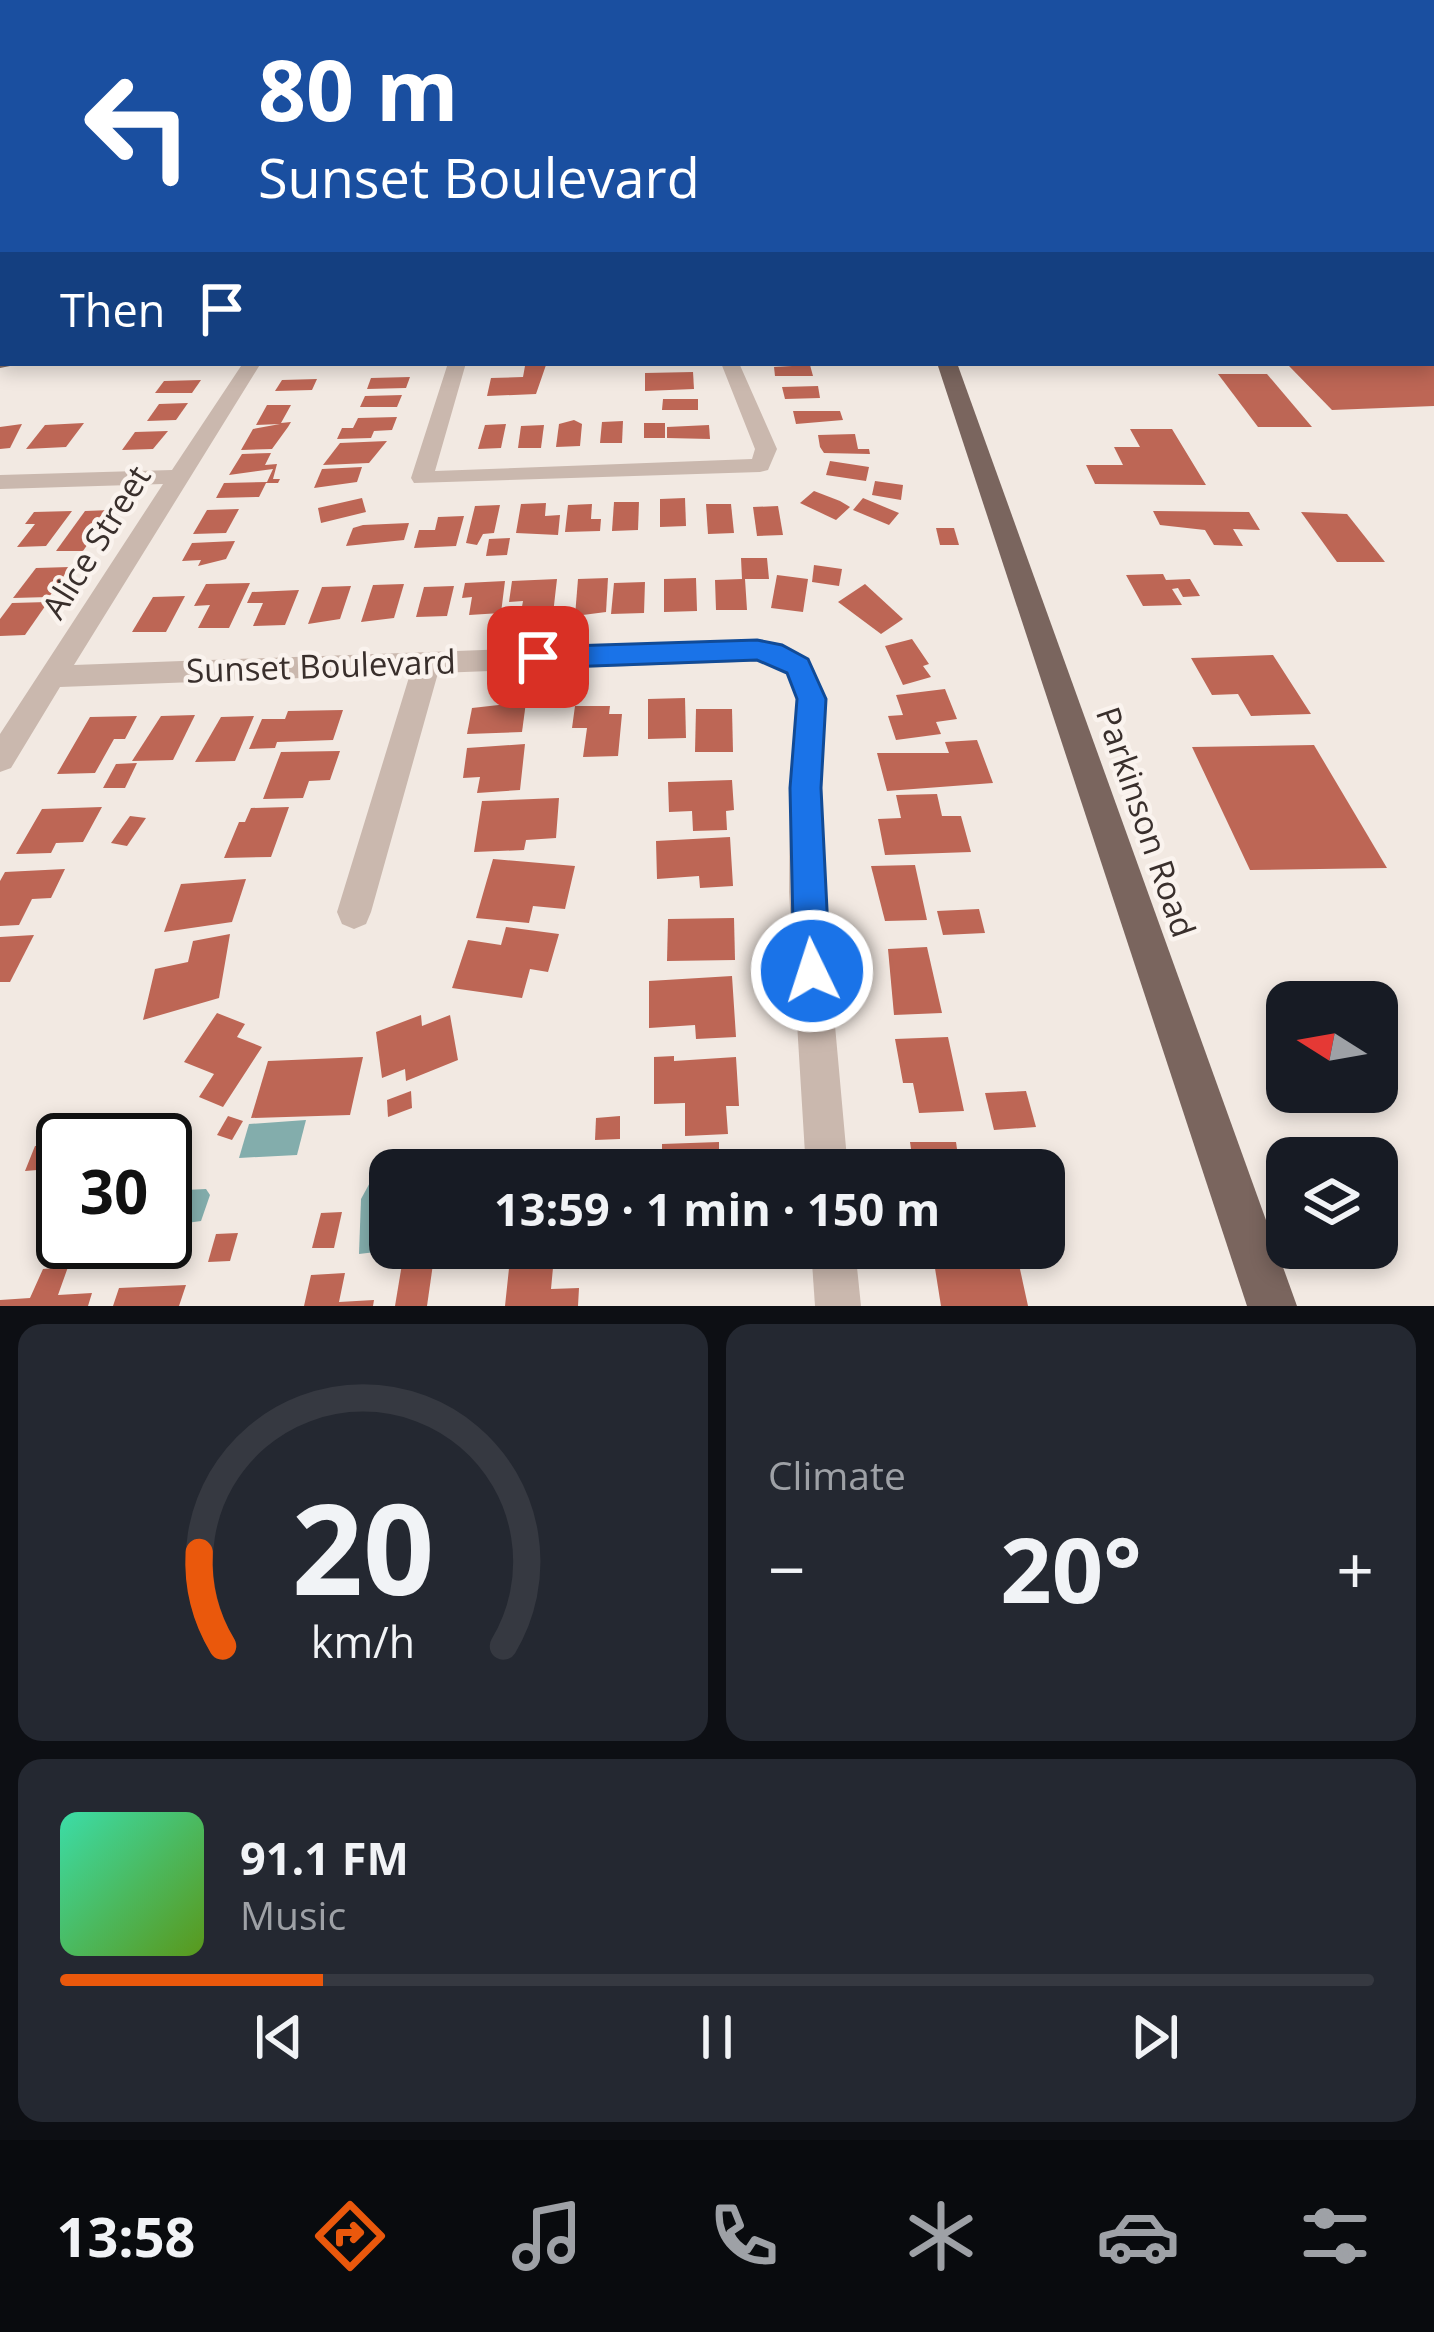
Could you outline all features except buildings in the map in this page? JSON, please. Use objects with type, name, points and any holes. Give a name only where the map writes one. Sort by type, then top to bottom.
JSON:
[{"type":"main road","name":"Parkinson Road","points":[[947,366],[1273,1306]]},
{"type":"street","name":"Alice Street","points":[[0,759],[250,366]]},
{"type":"street","points":[[456,366],[422,478],[760,465],[766,449],[731,366]]},
{"type":"street","points":[[0,482],[179,477]]},
{"type":"street","name":"Sunset Boulevard","points":[[53,677],[757,650],[772,652],[798,667],[812,699],[805,788],[806,892],[825,1149]]},
{"type":"street","points":[[354,912],[428,661]]},
{"type":"street","points":[[835,1269],[838,1306]]},
{"type":"water","points":[[306,1120],[297,1155],[239,1158],[249,1124]]},
{"type":"water","points":[[369,1184],[369,1253],[359,1254],[361,1199]]},
{"type":"water","points":[[206,1189],[210,1195],[201,1221],[192,1222],[192,1190]]},
{"type":"route","points":[[538,657],[757,650],[772,652],[798,667],[812,699],[805,788],[812,971]]}]
